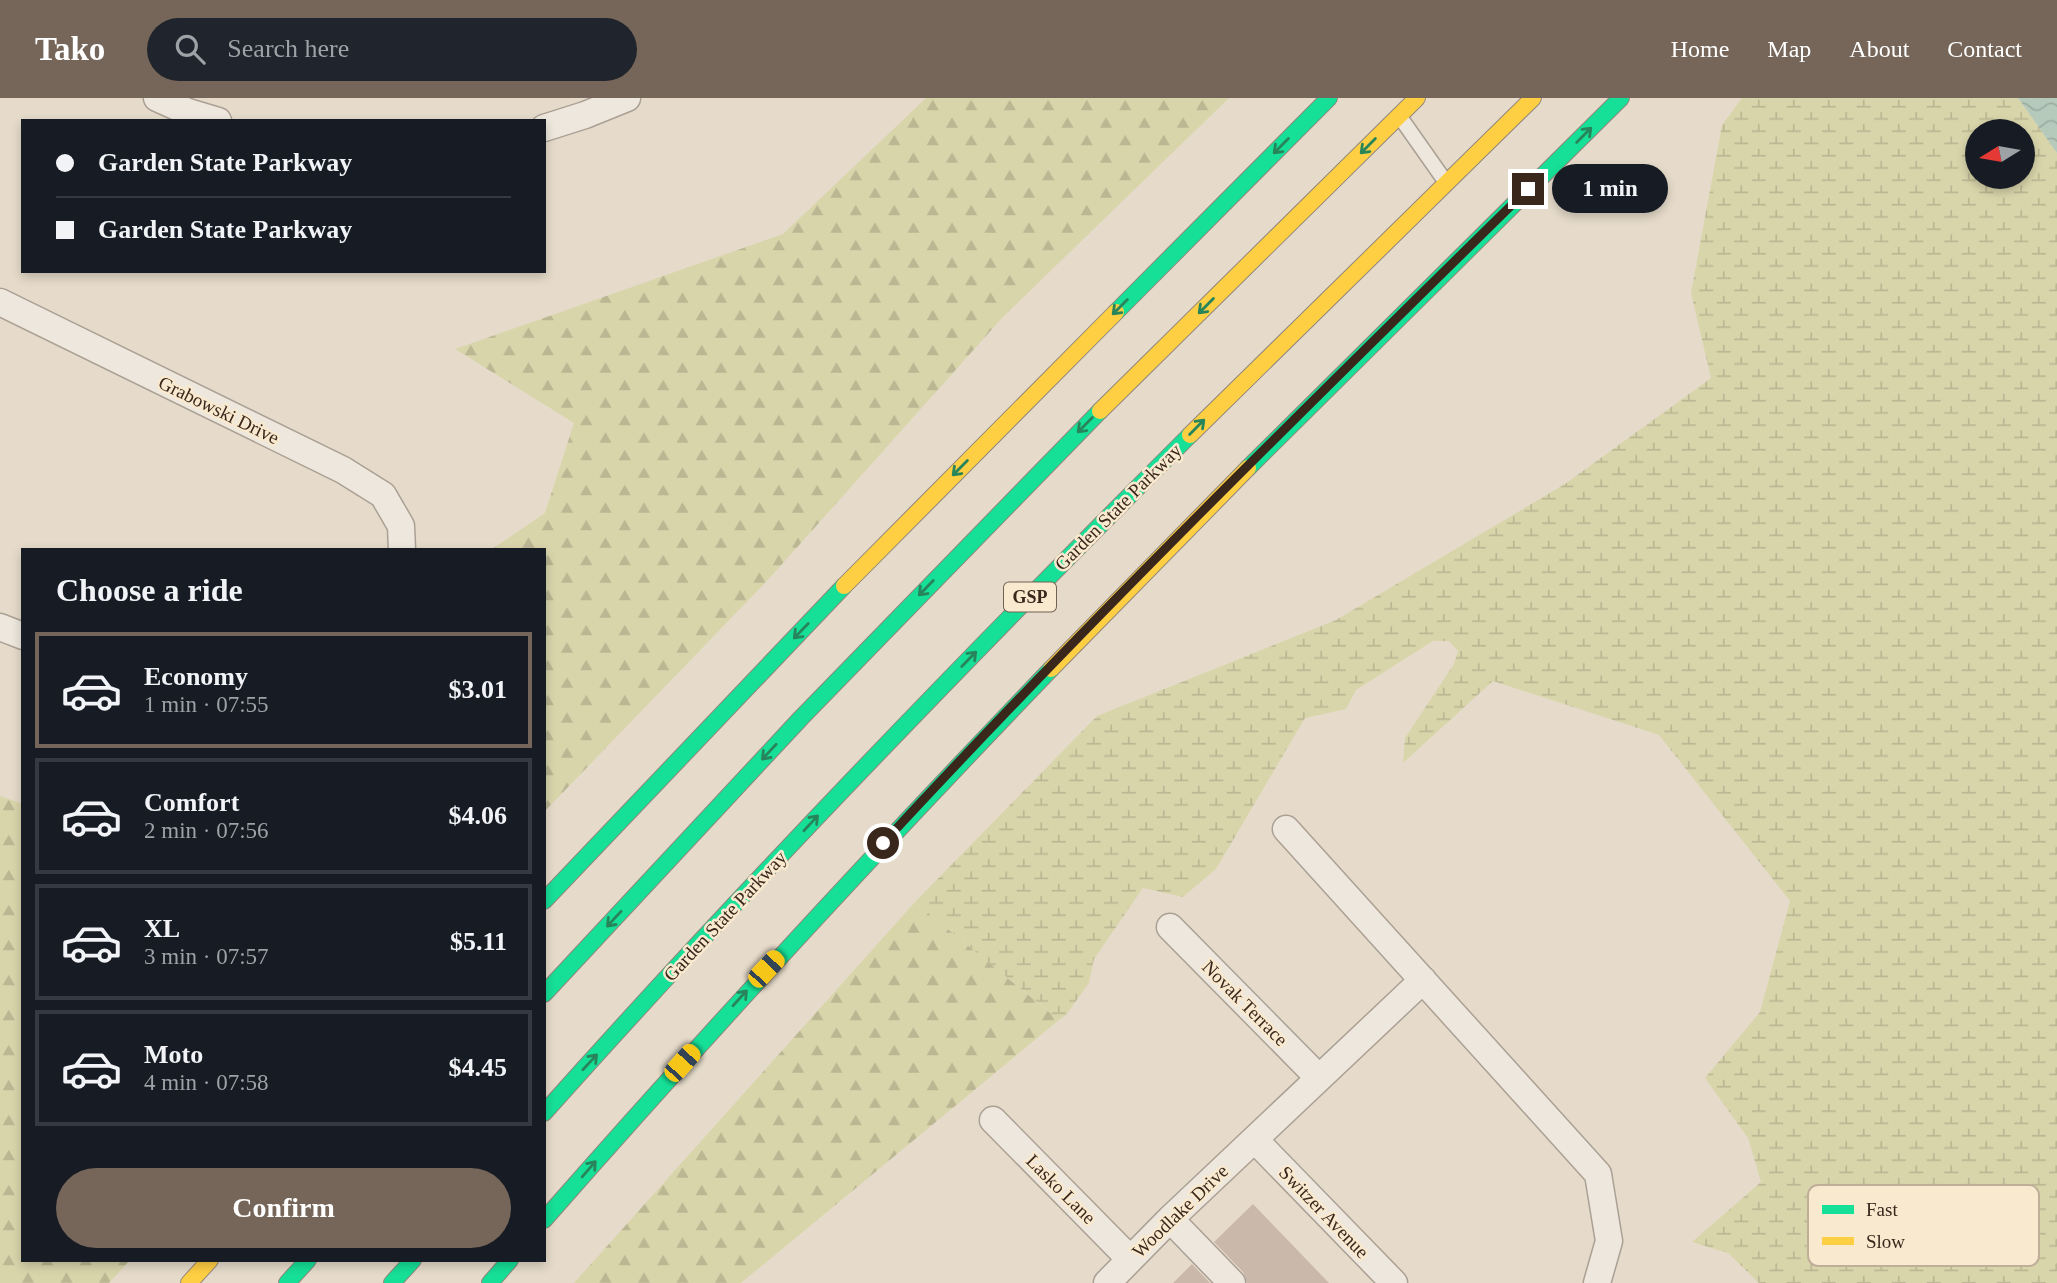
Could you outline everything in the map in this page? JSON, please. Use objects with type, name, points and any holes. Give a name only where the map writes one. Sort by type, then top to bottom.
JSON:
[{"type":"highway","points":[[546,899],[866,563],[1329,98]]},
{"type":"highway","points":[[546,992],[916,598],[1124,386],[1417,98]]},
{"type":"highway","name":"Garden State Parkway","points":[[546,1111],[758,880],[921,709],[1166,458],[1533,98]]},
{"type":"highway","points":[[546,1218],[766,969],[1006,714],[1308,405],[1621,98]]},
{"type":"highway","points":[[189,1283],[208,1262]]},
{"type":"highway","points":[[287,1283],[306,1262]]},
{"type":"highway","points":[[392,1283],[411,1262]]},
{"type":"highway","points":[[490,1283],[508,1262]]},
{"type":"street","points":[[157,98],[211,119]]},
{"type":"street","points":[[546,127],[627,98]]},
{"type":"street","name":"Grabowski Drive","points":[[0,302],[343,470],[383,495],[401,526],[402,548]]},
{"type":"street","points":[[0,627],[21,635]]},
{"type":"street","points":[[1286,829],[1598,1174],[1609,1241],[1597,1283]]},
{"type":"street","name":"Novak Terrace","points":[[1170,927],[1320,1078]]},
{"type":"street","name":"Woodlake Drive","points":[[1107,1283],[1170,1219],[1423,980]]},
{"type":"street","name":"Lasko Lane","points":[[993,1120],[1130,1259]]},
{"type":"street","name":"Switzer Avenue","points":[[1255,1140],[1394,1283]]},
{"type":"street","points":[[1170,1219],[1232,1283]]},
{"type":"lane","points":[[1399,116],[1445,182]]},
{"type":"green space","points":[[926,98],[1229,98],[1003,317],[766,582],[546,810],[546,548],[493,548],[545,513],[574,423],[455,349],[783,234]]},
{"type":"green space","points":[[1742,98],[2018,98],[2033,119],[1965,119],[1965,189],[2035,189],[2035,122],[2057,153],[2057,1283],[1759,1283],[1728,1253],[1692,1242],[1761,1182],[1748,1138],[1705,1078],[1760,1012],[1790,901],[1659,735],[1493,681],[1403,763],[1405,738],[1454,664],[1458,651],[1449,641],[1433,641],[1356,690],[1346,709],[1305,718],[1216,869],[1183,897],[1143,888],[1094,959],[1089,983],[1066,1015],[1059,1020],[915,902],[1097,716],[1336,620],[1565,484],[1711,378],[1691,293],[1722,125]]},
{"type":"green space","points":[[0,796],[21,803],[21,1262],[128,1262],[109,1283],[0,1283]]},
{"type":"green space","points":[[915,902],[1059,1020],[741,1283],[574,1283]]},
{"type":"water","points":[[2018,98],[2057,98],[2057,153],[2035,119]]},
{"type":"building","points":[[1253,1204],[1329,1283],[1247,1283],[1243,1272],[1214,1242]]},
{"type":"building","points":[[1192,1264],[1210,1283],[1173,1283]]},
{"type":"traffic: fast","points":[[1116,312],[1329,98]]},
{"type":"traffic: fast","points":[[1248,468],[1621,98]]},
{"type":"traffic: fast","points":[[546,992],[801,718],[1100,411]]},
{"type":"traffic: fast","points":[[546,1111],[862,769],[1190,435]]},
{"type":"traffic: fast","points":[[546,899],[844,586]]},
{"type":"traffic: fast","points":[[546,1218],[794,941],[1051,669]]},
{"type":"traffic: fast","points":[[287,1283],[306,1262]]},
{"type":"traffic: fast","points":[[392,1283],[411,1262]]},
{"type":"traffic: fast","points":[[490,1283],[508,1262]]},
{"type":"traffic: slow","points":[[1100,411],[1417,98]]},
{"type":"traffic: slow","points":[[1190,435],[1533,98]]},
{"type":"traffic: slow","points":[[844,586],[1116,312]]},
{"type":"traffic: slow","points":[[1051,669],[1248,468]]},
{"type":"traffic: slow","points":[[189,1283],[208,1262]]},
{"type":"route","points":[[883,843],[1104,612],[1308,405],[1528,189]]}]
